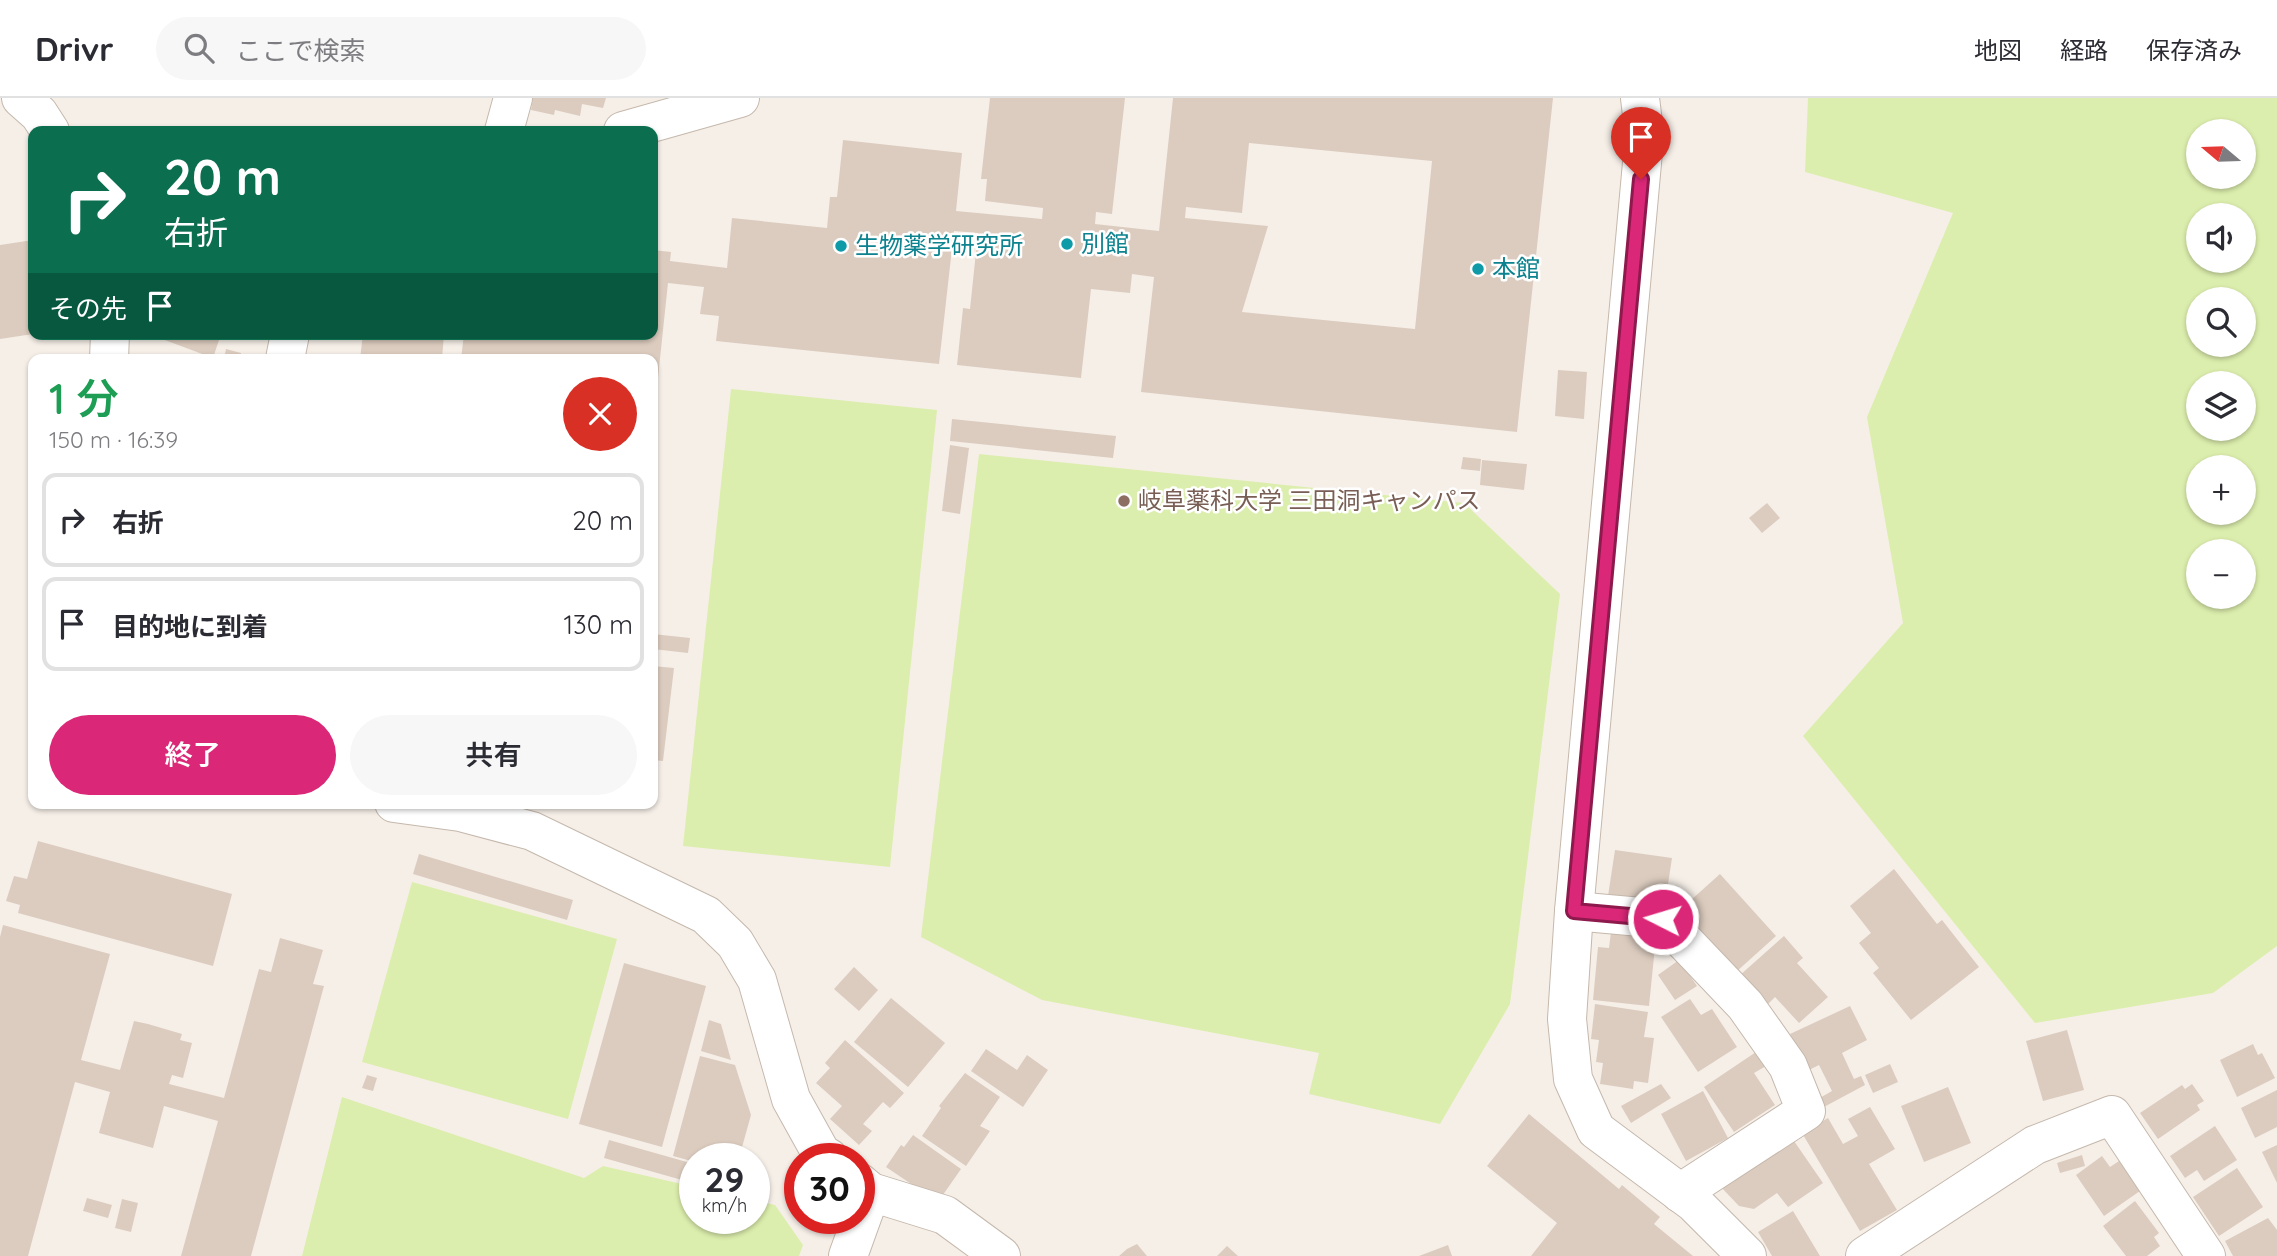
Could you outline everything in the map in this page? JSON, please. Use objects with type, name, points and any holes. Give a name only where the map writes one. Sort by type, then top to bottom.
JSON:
[{"type":"street","points":[[21,98],[39,114],[47,126]]},
{"type":"street","points":[[505,126],[513,98]]},
{"type":"street","points":[[1640,98],[1643,152],[1574,911],[1567,1019],[1573,1079],[1596,1130],[1703,1211],[1747,1256]]},
{"type":"street","points":[[638,126],[718,101]]},
{"type":"street","points":[[438,809],[532,831],[706,915],[735,943],[757,979],[791,1099],[815,1143]]},
{"type":"street","points":[[1574,911],[1663,919],[1745,1005],[1788,1066],[1806,1111],[1680,1193]]},
{"type":"street","points":[[1865,1256],[2035,1145],[2112,1115],[2206,1256]]},
{"type":"street","points":[[875,1190],[945,1215],[1001,1256]]},
{"type":"street","points":[[848,1256],[853,1234]]},
{"type":"green space","points":[[1808,98],[2277,98],[2277,946],[2213,993],[2035,1023],[1803,736],[1903,623],[1867,417],[1953,213],[1805,172]]},
{"type":"green space","points":[[731,389],[937,410],[890,867],[683,846]]},
{"type":"green space","points":[[979,454],[1464,503],[1560,594],[1510,1004],[1440,1124],[1309,1094],[1319,1053],[1042,1000],[921,937]]},
{"type":"green space","points":[[412,882],[617,939],[568,1119],[362,1062]]},
{"type":"green space","points":[[342,1097],[584,1178],[603,1166],[679,1183],[679,1234],[770,1234],[770,1204],[775,1205],[784,1218],[784,1234],[795,1234],[803,1245],[799,1256],[302,1256]]},
{"type":"building","points":[[533,98],[606,98],[603,108],[582,104],[580,116],[555,110],[554,115],[531,110]]},
{"type":"building","points":[[990,98],[1125,98],[1112,214],[1096,212],[1095,224],[1159,231],[1173,98],[1553,98],[1517,432],[1141,392],[1154,277],[1132,274],[1130,293],[1091,289],[1081,378],[957,365],[963,308],[970,309],[978,233],[954,231],[939,364],[716,341],[719,316],[700,314],[704,287],[668,283],[658,378],[658,354],[462,354],[463,340],[658,340],[658,251],[671,252],[670,261],[727,268],[732,218],[827,228],[830,197],[837,197],[843,140],[962,153],[956,211],[1042,219],[1043,208],[985,201],[987,179],[981,179]],"holes":[[[1249,143],[1432,161],[1415,329],[1242,312],[1268,226],[1185,218],[1186,207],[1242,213]]]},
{"type":"building","points":[[28,241],[28,335],[0,339],[0,245]]},
{"type":"building","points":[[165,340],[219,340],[214,354],[202,354]]},
{"type":"building","points":[[362,340],[444,340],[442,354],[361,354]]},
{"type":"building","points":[[226,349],[241,353],[241,354],[225,354]]},
{"type":"building","points":[[1558,370],[1587,372],[1584,419],[1555,416]]},
{"type":"building","points":[[952,419],[1116,436],[1113,458],[950,441]]},
{"type":"building","points":[[950,445],[969,448],[960,514],[942,511]]},
{"type":"building","points":[[1463,457],[1481,459],[1480,471],[1461,469]]},
{"type":"building","points":[[1482,460],[1527,464],[1524,490],[1480,485]]},
{"type":"building","points":[[1767,503],[1780,518],[1762,533],[1749,518]]},
{"type":"building","points":[[658,635],[690,638],[688,653],[658,650]]},
{"type":"building","points":[[658,666],[674,668],[663,761],[658,760]]},
{"type":"building","points":[[38,841],[232,894],[213,966],[18,913],[20,905],[6,901],[14,876],[27,879]]},
{"type":"building","points":[[1615,850],[1672,858],[1665,904],[1608,896]]},
{"type":"building","points":[[419,854],[573,900],[567,920],[413,874]]},
{"type":"building","points":[[1894,869],[1937,924],[1942,920],[1979,967],[1911,1020],[1873,973],[1879,968],[1859,943],[1871,933],[1850,906]]},
{"type":"building","points":[[1720,874],[1776,936],[1736,972],[1681,909]]},
{"type":"building","points":[[3,925],[110,954],[81,1060],[120,1070],[134,1021],[148,1024],[182,1034],[180,1040],[192,1043],[183,1078],[172,1075],[169,1084],[224,1098],[259,969],[271,972],[280,938],[323,950],[313,984],[324,986],[251,1256],[181,1256],[218,1121],[164,1106],[153,1148],[99,1133],[110,1092],[75,1082],[28,1256],[0,1256],[0,937]]},
{"type":"building","points":[[1611,932],[1656,937],[1649,1006],[1593,1000],[1598,947],[1609,948]]},
{"type":"building","points":[[1784,936],[1803,958],[1797,963],[1828,997],[1799,1023],[1775,997],[1766,1006],[1739,976]]},
{"type":"building","points":[[1679,960],[1697,986],[1675,1000],[1658,975]]},
{"type":"building","points":[[624,963],[706,986],[662,1147],[579,1124]]},
{"type":"building","points":[[854,967],[878,990],[859,1011],[834,989]]},
{"type":"building","points":[[891,998],[945,1043],[908,1087],[854,1042]]},
{"type":"building","points":[[1690,999],[1701,1015],[1712,1009],[1737,1047],[1698,1072],[1661,1017]]},
{"type":"building","points":[[1595,1004],[1648,1012],[1644,1037],[1654,1038],[1648,1083],[1634,1081],[1633,1089],[1600,1084],[1603,1063],[1596,1062],[1599,1040],[1591,1039]]},
{"type":"building","points":[[1850,1006],[1867,1040],[1842,1053],[1854,1079],[1861,1076],[1865,1085],[1822,1108],[1818,1099],[1832,1091],[1819,1065],[1807,1071],[1790,1034]]},
{"type":"building","points":[[709,1020],[721,1024],[731,1060],[701,1051]]},
{"type":"building","points":[[2067,1030],[2084,1090],[2043,1101],[2026,1041]]},
{"type":"building","points":[[845,1040],[904,1093],[890,1108],[883,1102],[863,1124],[872,1131],[861,1143],[857,1143],[830,1119],[842,1106],[816,1083],[830,1068],[825,1063]]},
{"type":"building","points":[[2253,1044],[2258,1055],[2262,1053],[2275,1078],[2237,1097],[2220,1060]]},
{"type":"building","points":[[986,1049],[1017,1070],[1027,1055],[1048,1070],[1023,1107],[971,1071]]},
{"type":"building","points":[[1756,1052],[1766,1066],[1754,1073],[1775,1105],[1734,1132],[1704,1087]]},
{"type":"building","points":[[700,1056],[735,1065],[751,1115],[743,1143],[679,1143],[679,1158],[673,1156]]},
{"type":"building","points":[[1890,1064],[1898,1082],[1873,1093],[1865,1075]]},
{"type":"building","points":[[965,1073],[1000,1097],[980,1126],[990,1131],[966,1166],[922,1136],[941,1108],[939,1106]]},
{"type":"building","points":[[367,1075],[377,1078],[373,1091],[362,1088]]},
{"type":"building","points":[[1661,1084],[1671,1098],[1631,1123],[1621,1106]]},
{"type":"building","points":[[2192,1084],[2204,1101],[2197,1105],[2200,1110],[2158,1139],[2140,1113],[2182,1085],[2185,1089]]},
{"type":"building","points":[[1948,1087],[1971,1143],[1924,1162],[1901,1106]]},
{"type":"building","points":[[2277,1090],[2277,1127],[2255,1138],[2241,1108]]},
{"type":"building","points":[[1703,1091],[1728,1138],[1686,1161],[1661,1114]]},
{"type":"building","points":[[1870,1107],[1895,1149],[1869,1164],[1897,1210],[1860,1231],[1802,1133],[1828,1118],[1843,1144],[1858,1136],[1848,1119]]},
{"type":"building","points":[[1529,1114],[1619,1189],[1622,1185],[1660,1217],[1654,1224],[1693,1256],[1531,1256],[1557,1223],[1487,1166]]},
{"type":"building","points":[[2215,1126],[2237,1160],[2204,1181],[2197,1170],[2185,1178],[2170,1156]]},
{"type":"building","points":[[913,1135],[961,1169],[938,1202],[886,1167],[901,1145],[904,1147]]},
{"type":"building","points":[[609,1140],[679,1160],[679,1179],[604,1158]]},
{"type":"building","points":[[1794,1141],[1823,1183],[1788,1207],[1777,1193],[1754,1209],[1739,1206],[1719,1185]]},
{"type":"building","points":[[2277,1145],[2277,1183],[2262,1152]]},
{"type":"building","points":[[2082,1155],[2085,1166],[2060,1173],[2057,1163]]},
{"type":"building","points":[[2102,1156],[2110,1167],[2119,1161],[2140,1191],[2104,1216],[2076,1175]]},
{"type":"building","points":[[2237,1168],[2263,1207],[2219,1236],[2193,1197]]},
{"type":"building","points":[[87,1198],[112,1205],[108,1218],[83,1211]]},
{"type":"building","points":[[122,1199],[138,1203],[131,1232],[115,1228]]},
{"type":"building","points":[[2135,1201],[2159,1233],[2154,1237],[2160,1246],[2147,1256],[2126,1256],[2103,1226]]},
{"type":"building","points":[[1793,1211],[1820,1256],[1772,1256],[1758,1232]]},
{"type":"building","points":[[2268,1218],[2277,1230],[2277,1256],[2233,1256],[2225,1241]]},
{"type":"building","points":[[1137,1244],[1147,1256],[1119,1256],[1127,1249]]},
{"type":"building","points":[[1448,1245],[1452,1256],[1419,1256]]},
{"type":"building","points":[[1227,1246],[1238,1256],[1217,1256]]},
{"type":"place","name":"別館","points":[[1067,244]]},
{"type":"place","name":"生物薬学研究所","points":[[841,246]]},
{"type":"place","name":"本館","points":[[1478,269]]},
{"type":"place","name":"岐阜薬科大学 三田洞キャンパス","points":[[1124,501]]},
{"type":"route","points":[[1641,179],[1574,911],[1663,919]]}]
